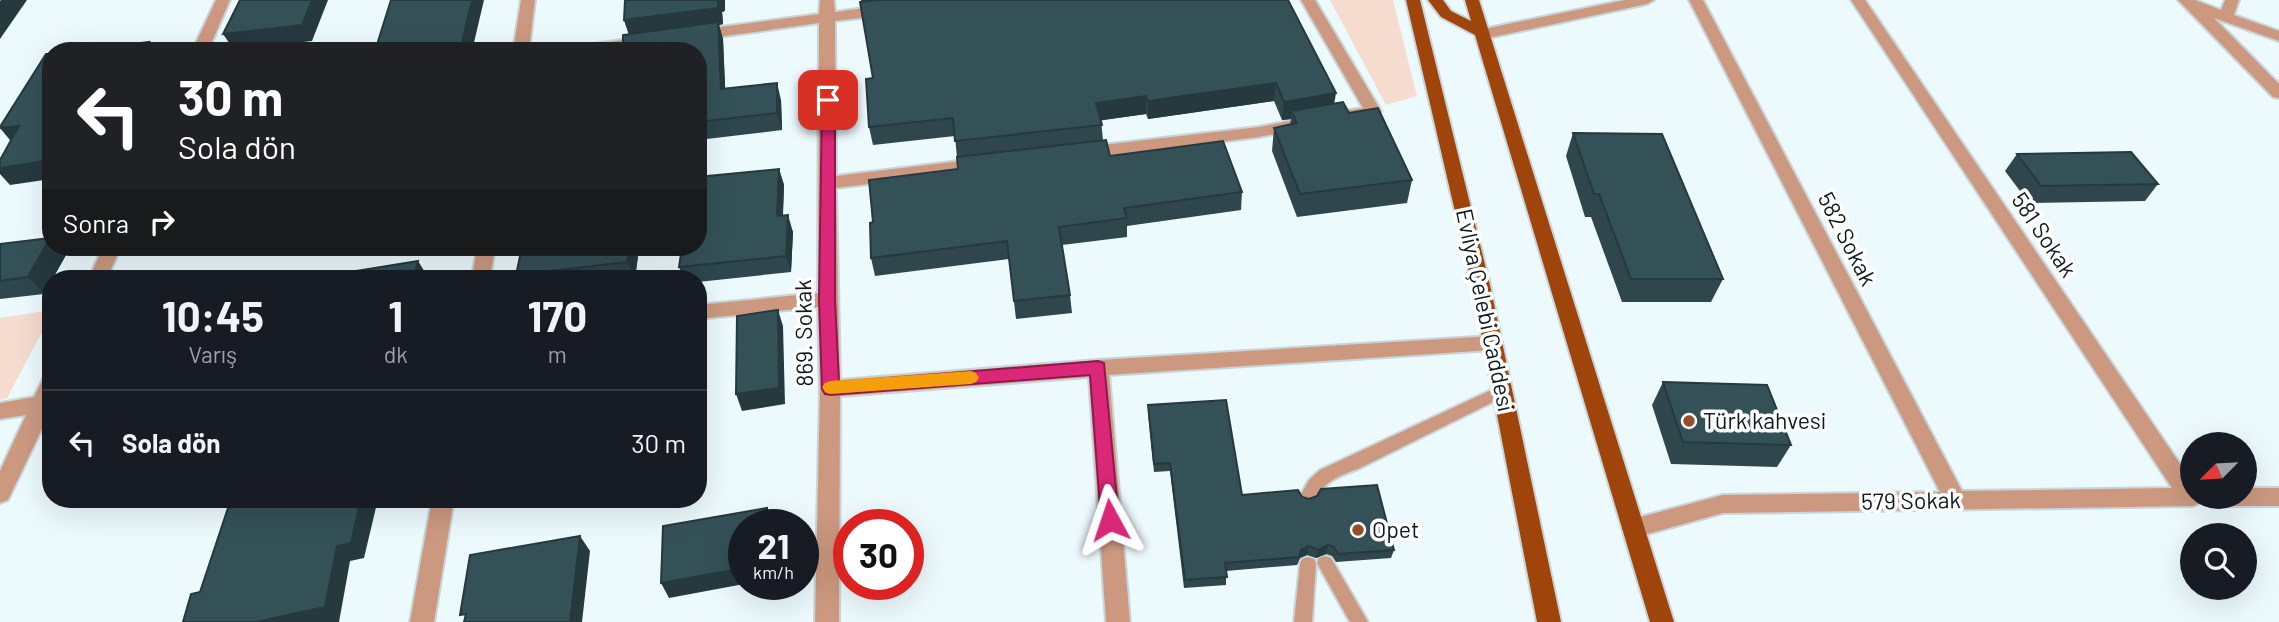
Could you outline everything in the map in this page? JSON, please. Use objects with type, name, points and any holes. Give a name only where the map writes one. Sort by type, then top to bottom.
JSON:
[{"type":"main road","name":"Evliya Çelebi Caddesi","points":[[1413,0],[1481,285],[1549,622]]},
{"type":"main road","points":[[1436,0],[1447,14],[1483,34]]},
{"type":"main road","points":[[1472,0],[1661,621]]},
{"type":"street","points":[[204,42],[223,0]]},
{"type":"street","points":[[522,42],[528,0]]},
{"type":"street","points":[[1065,155],[1259,132],[1373,111],[1308,0]]},
{"type":"street","points":[[1483,34],[1647,0]]},
{"type":"street","name":"582 Sokak","points":[[1696,0],[1955,500]]},
{"type":"street","name":"581 Sokak","points":[[1858,0],[2180,471]]},
{"type":"street","points":[[2226,17],[2232,0]]},
{"type":"street","points":[[2189,2],[2279,36]]},
{"type":"street","points":[[2189,2],[2279,93]]},
{"type":"street","points":[[647,42],[828,9],[907,7]]},
{"type":"street","name":"869. Sokak","points":[[827,622],[831,389],[827,299],[828,9]]},
{"type":"street","points":[[829,183],[995,163]]},
{"type":"street","points":[[707,311],[827,299]]},
{"type":"street","points":[[831,389],[1098,368],[1492,343]]},
{"type":"street","points":[[1098,368],[1118,622]]},
{"type":"street","points":[[0,411],[42,404]]},
{"type":"street","points":[[0,494],[42,411]]},
{"type":"street","name":"579 Sokak","points":[[1633,528],[1723,504],[2180,497]]},
{"type":"street","name":"579 Sokak","points":[[2258,498],[2279,498]]},
{"type":"street","points":[[422,622],[441,508]]},
{"type":"lane","points":[[1307,498],[1317,481],[1327,473],[1353,464],[1502,390]]},
{"type":"lane","points":[[1303,622],[1317,564],[1359,622]]},
{"type":"shaded area","points":[[1330,0],[1393,0],[1417,96],[1386,105]]},
{"type":"shaded area","points":[[42,311],[42,332],[7,398],[0,400],[0,318]]},
{"type":"building","points":[[240,0],[312,0],[302,25],[223,34]]},
{"type":"building","points":[[391,0],[472,0],[462,42],[378,42]]},
{"type":"building","points":[[625,0],[718,0],[718,8],[624,20]]},
{"type":"building","points":[[1288,0],[1336,93],[1284,102],[1276,83],[1148,101],[1146,96],[1096,103],[1102,125],[955,141],[953,118],[869,127],[866,79],[873,78],[860,2]]},
{"type":"building","points":[[718,22],[721,89],[777,83],[777,113],[707,121],[707,42],[623,42],[623,35]]},
{"type":"building","points":[[42,60],[42,161],[0,168],[0,160],[19,126],[0,127]]},
{"type":"building","points":[[1343,102],[1349,113],[1378,108],[1412,180],[1300,194],[1274,128],[1297,123],[1291,111]]},
{"type":"building","points":[[1573,133],[1662,134],[1723,279],[1631,279],[1599,194],[1594,194]]},
{"type":"building","points":[[1106,140],[1110,156],[1223,141],[1242,192],[1124,208],[1127,218],[1059,227],[1070,295],[1014,301],[1007,241],[871,258],[870,223],[873,222],[869,180],[958,169],[957,157]]},
{"type":"building","points":[[2131,152],[2158,184],[2041,186],[2017,154]]},
{"type":"building","points":[[779,169],[777,216],[788,215],[786,256],[679,267],[681,256],[707,256],[707,176]]},
{"type":"building","points":[[42,239],[42,252],[28,277],[0,281],[0,244]]},
{"type":"building","points":[[520,256],[628,256],[627,262],[559,270],[517,270]]},
{"type":"building","points":[[418,261],[416,270],[362,270]]},
{"type":"building","points":[[778,310],[779,388],[736,394],[737,316]]},
{"type":"building","points":[[1663,382],[1767,385],[1791,445],[1683,442]]},
{"type":"building","points":[[1226,400],[1242,495],[1298,490],[1302,497],[1309,499],[1317,496],[1321,489],[1377,485],[1394,550],[1338,554],[1334,547],[1328,545],[1318,550],[1309,546],[1301,550],[1299,557],[1225,563],[1227,577],[1185,580],[1170,463],[1154,464],[1148,405]]},
{"type":"building","points":[[228,508],[359,508],[351,543],[337,546],[325,607],[256,622],[183,622],[191,594],[200,592]]},
{"type":"building","points":[[728,515],[728,571],[661,583],[663,526]]},
{"type":"building","points":[[580,536],[570,622],[464,622],[466,614],[460,615],[470,555]]},
{"type":"slow traffic","points":[[830,387],[971,378]]},
{"type":"place","name":"Türk kahvesi","points":[[1689,421]]},
{"type":"place","name":"Opet","points":[[1358,530]]},
{"type":"route","points":[[828,100],[827,299],[831,389],[1098,368],[1110,520]]}]
